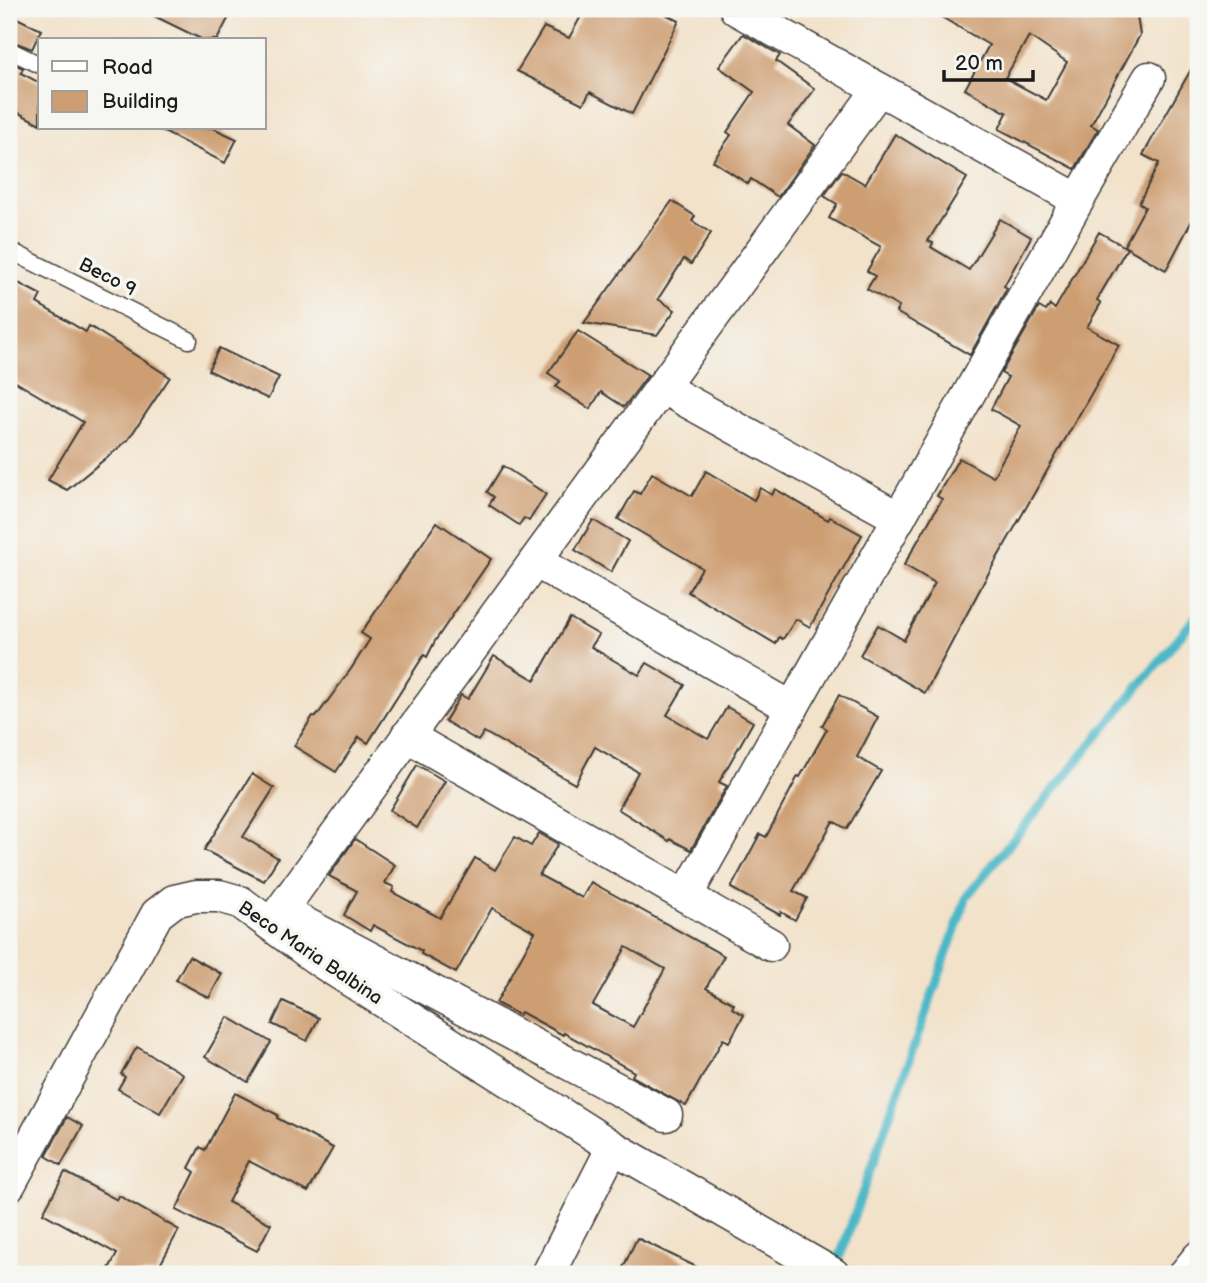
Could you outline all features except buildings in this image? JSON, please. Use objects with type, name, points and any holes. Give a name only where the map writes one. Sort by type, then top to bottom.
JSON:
[{"type":"street","points":[[736,9],[1078,200]]},
{"type":"street","points":[[686,896],[1149,78]]},
{"type":"street","points":[[666,1115],[276,918],[879,89]]},
{"type":"street","points":[[663,388],[899,517]]},
{"type":"street","points":[[537,562],[792,708]]},
{"type":"street","points":[[407,736],[771,945]]},
{"type":"street","name":"Beco Maria Balbina","points":[[9,1185],[157,914],[174,901],[196,895],[219,896],[276,918],[320,961],[613,1147],[833,1274]]},
{"type":"street","points":[[548,1274],[613,1147]]},
{"type":"street","points":[[1185,1274],[1198,1258]]},
{"type":"lane","points":[[9,50],[38,64]]},
{"type":"lane","name":"Beco 9","points":[[9,250],[189,340]]},
{"type":"waterway","points":[[840,1256],[967,896],[1198,614]]}]
